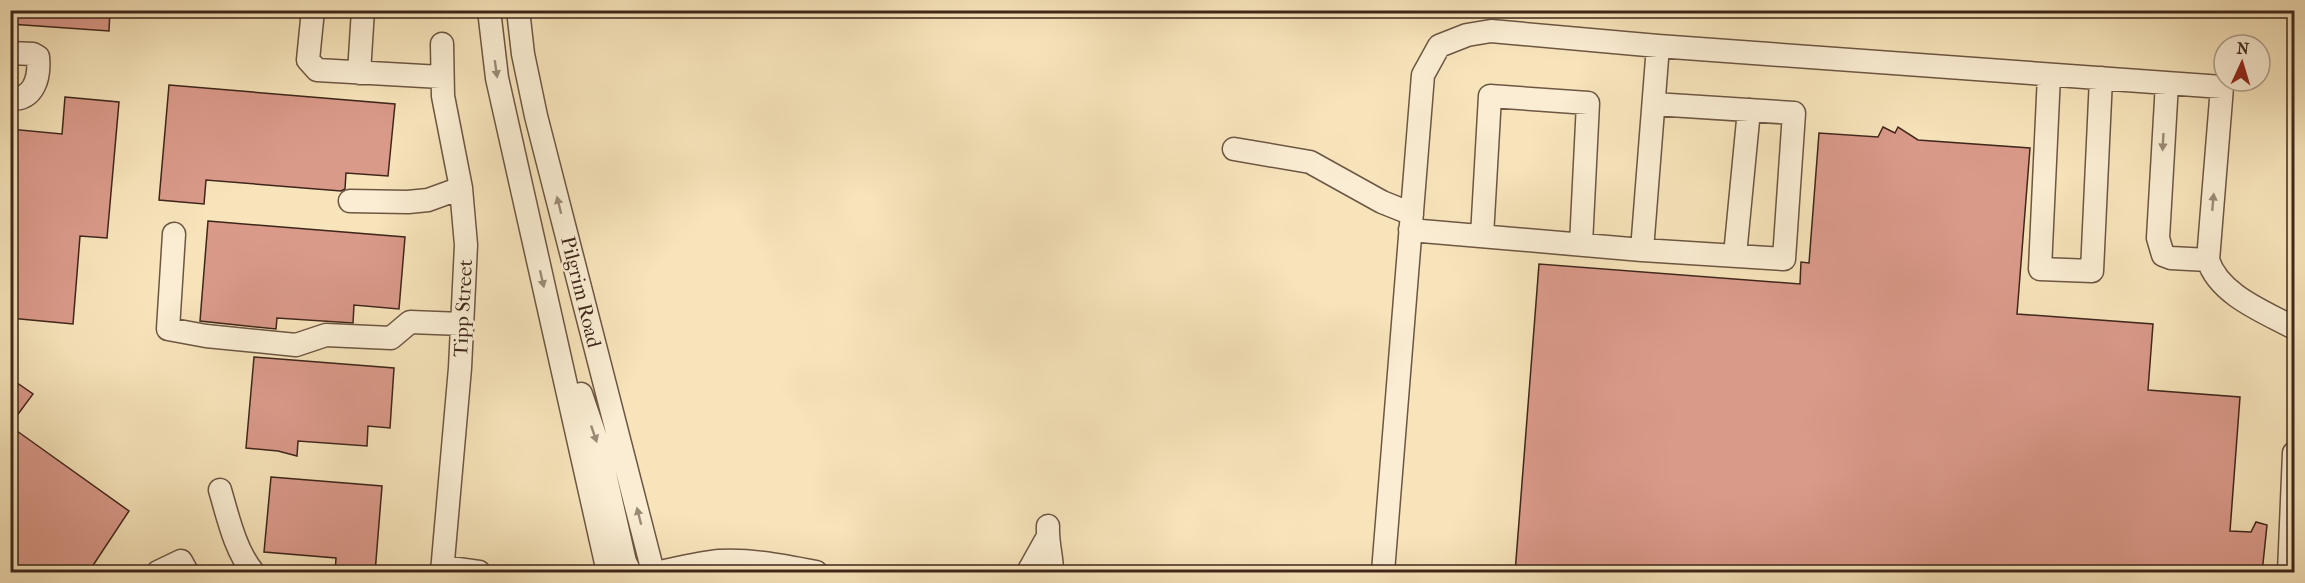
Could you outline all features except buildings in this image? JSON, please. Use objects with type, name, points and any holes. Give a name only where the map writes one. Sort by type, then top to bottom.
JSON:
[{"type":"street","points":[[313,10],[308,60],[317,70],[441,77]]},
{"type":"street","points":[[359,72],[363,10]]},
{"type":"street","name":"Pilgrim Road","points":[[489,10],[497,78],[608,573]]},
{"type":"street","name":"Pilgrim Road","points":[[518,10],[523,54],[536,116],[653,573]]},
{"type":"street","points":[[1383,573],[1422,75],[1439,46],[1467,35],[1491,31],[1658,46],[2222,87],[2208,260],[2211,268],[2228,289],[2295,328]]},
{"type":"street","name":"Tipp Street","points":[[442,44],[441,77],[444,105],[461,188],[466,245],[462,324],[442,570]]},
{"type":"street","points":[[1642,249],[1658,46]]},
{"type":"street","points":[[10,53],[33,54],[38,57],[39,63],[37,79],[32,92],[24,98],[10,99]]},
{"type":"street","points":[[2049,75],[2040,269],[2092,271],[2101,78]]},
{"type":"street","points":[[2167,83],[2159,246],[2163,255],[2171,258],[2208,260]]},
{"type":"street","points":[[1482,236],[1490,96],[1588,103],[1581,244]]},
{"type":"street","points":[[1234,149],[1310,162],[1382,202],[1411,222],[1482,236],[1784,259],[1794,113],[1653,104]]},
{"type":"street","points":[[1735,255],[1749,110]]},
{"type":"street","points":[[350,201],[428,200],[461,188]]},
{"type":"street","points":[[174,234],[168,329],[206,336],[296,345],[326,335],[391,338],[410,322],[462,324]]},
{"type":"street","points":[[561,362],[579,390],[599,447],[625,562],[630,573]]},
{"type":"street","points":[[2289,573],[2295,453]]},
{"type":"street","points":[[220,490],[234,534],[247,565],[253,573]]},
{"type":"street","points":[[1028,573],[1047,532],[1052,556],[1052,573]]},
{"type":"street","points":[[158,573],[181,561],[187,573]]},
{"type":"street","points":[[660,573],[703,563],[735,561],[769,564],[816,573]]},
{"type":"street","points":[[442,570],[479,573]]}]
